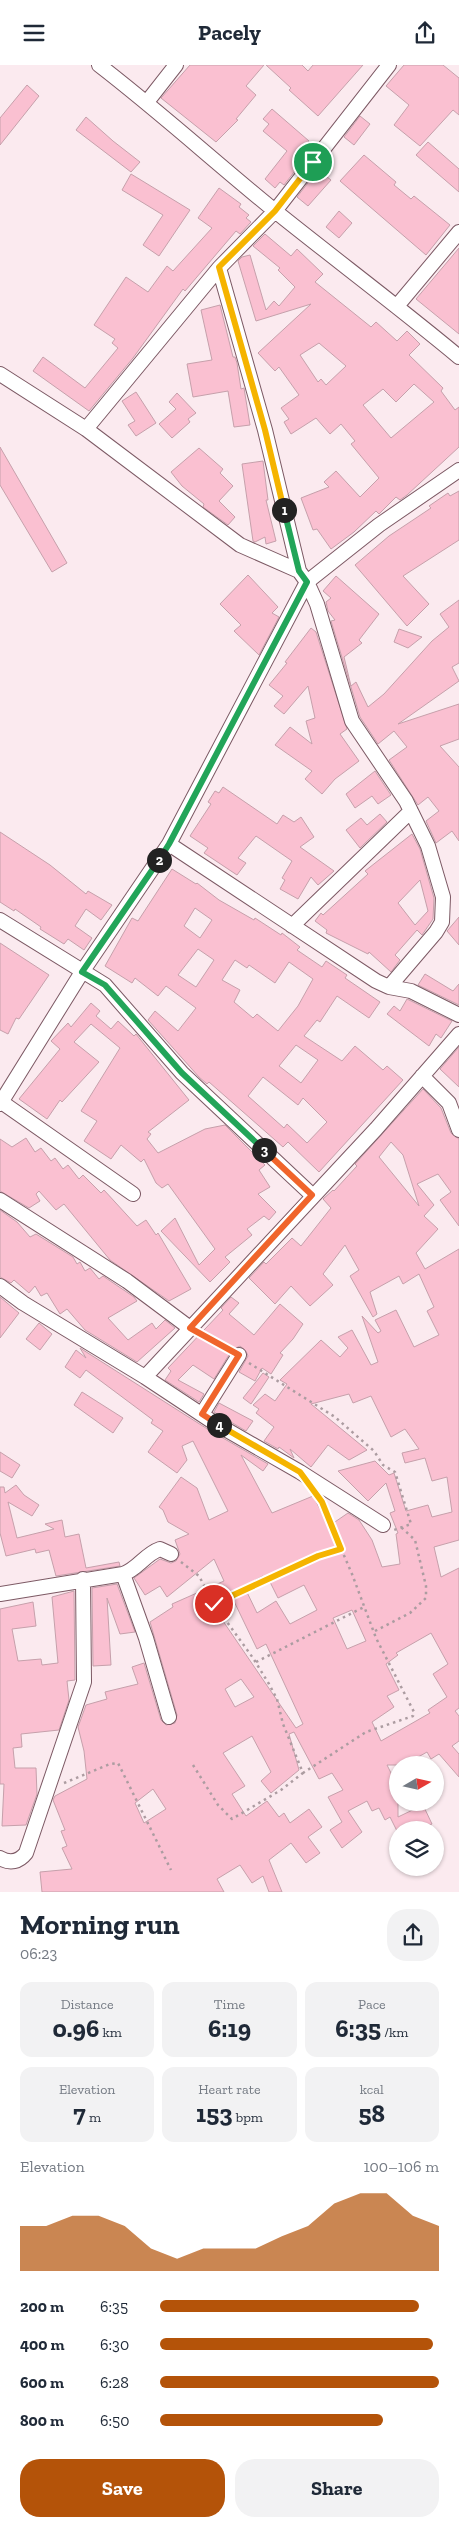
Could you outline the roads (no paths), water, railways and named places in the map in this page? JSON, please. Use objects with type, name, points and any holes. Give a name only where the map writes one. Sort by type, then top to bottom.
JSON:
[{"type":"street","points":[[99,65],[147,102],[275,211],[459,357]]},
{"type":"street","points":[[147,102],[176,65]]},
{"type":"street","points":[[86,429],[219,267],[275,211],[389,65]]},
{"type":"street","points":[[397,306],[459,231]]},
{"type":"street","points":[[219,267],[265,430],[303,577],[317,604],[352,721],[411,811],[428,846],[443,897],[444,911],[442,922],[436,932],[389,987]]},
{"type":"street","points":[[0,374],[86,429],[240,545],[303,577]]},
{"type":"street","points":[[133,1194],[1,1102],[82,972],[169,844],[303,577],[459,470]]},
{"type":"street","points":[[292,925],[411,811]]},
{"type":"street","points":[[169,844],[376,981],[389,987],[411,991],[459,1015]]},
{"type":"street","points":[[0,920],[105,985],[182,1073],[312,1195]]},
{"type":"street","points":[[145,1377],[312,1195],[376,1129],[459,1034]]},
{"type":"street","points":[[422,1076],[449,1103],[459,1130]]},
{"type":"street","points":[[0,1200],[128,1281],[190,1328]]},
{"type":"street","points":[[0,1286],[24,1303],[383,1525]]},
{"type":"street","points":[[202,1414],[239,1355]]},
{"type":"street","points":[[0,1595],[123,1573],[136,1567],[138,1562],[160,1549],[171,1554]]},
{"type":"street","points":[[123,1573],[146,1638],[169,1717]]},
{"type":"street","points":[[0,1858],[14,1862],[22,1859],[26,1853],[48,1786],[77,1709],[84,1682],[83,1579]]}]
